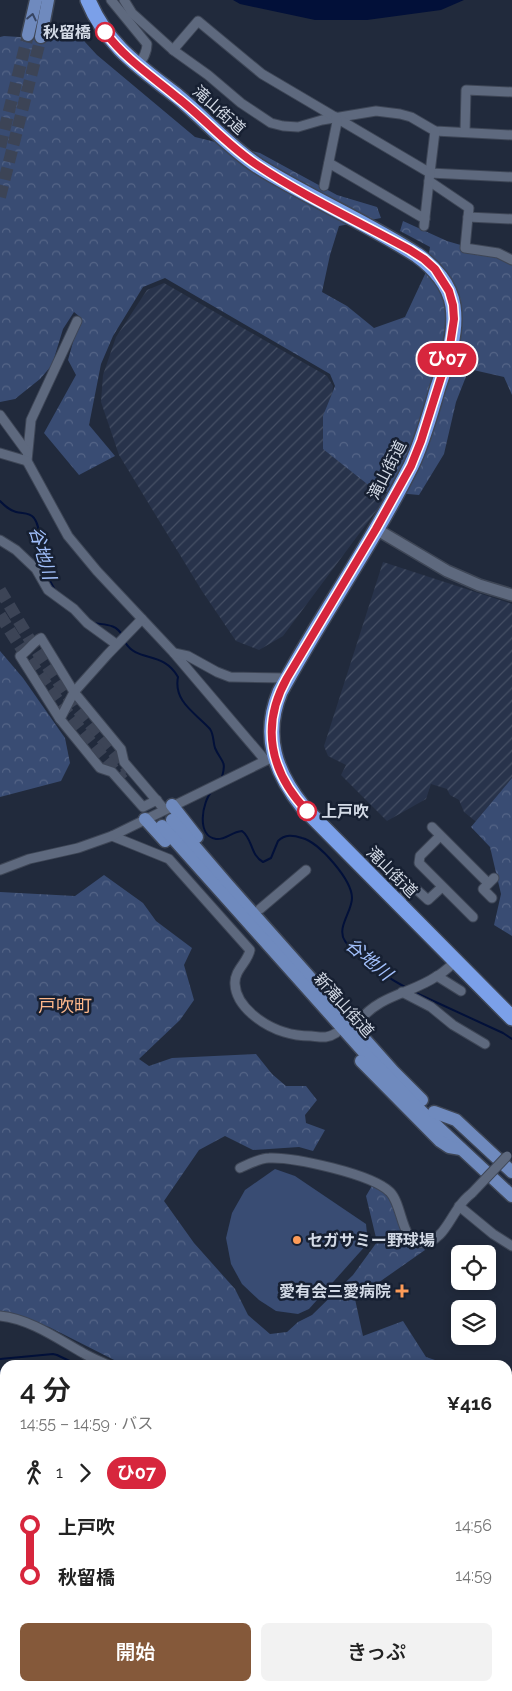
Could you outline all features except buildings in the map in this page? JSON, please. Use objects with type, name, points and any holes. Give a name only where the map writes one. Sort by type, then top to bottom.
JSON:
[{"type":"highway","name":"滝山街道","points":[[88,0],[102,29],[111,40],[137,66],[178,98],[227,142],[256,164],[286,183],[424,259],[440,276],[449,291],[454,319],[449,352],[421,441],[414,459],[376,529],[280,692],[273,714],[269,758],[304,807],[512,1018]]},
{"type":"main road","points":[[36,0],[34,36],[48,0]]},
{"type":"main road","points":[[168,807],[385,1050],[393,1071]]},
{"type":"main road","points":[[145,819],[194,872],[253,946],[375,1077],[440,1141],[449,1147],[463,1150]]},
{"type":"main road","name":"新滝山街道","points":[[512,1184],[393,1071],[227,884],[167,823],[370,1059],[424,1114],[512,1196]]},
{"type":"main road","points":[[434,1112],[456,1120],[512,1172]]},
{"type":"street","points":[[110,0],[147,44],[146,53],[137,66]]},
{"type":"street","points":[[124,0],[132,13],[173,50],[208,75],[241,103],[271,123],[283,126],[298,126],[336,117],[376,111],[411,117],[435,131],[512,135]]},
{"type":"street","points":[[173,50],[198,21],[262,74],[336,117],[430,177],[469,208],[465,248],[498,253],[512,260]]},
{"type":"street","points":[[465,132],[466,90],[512,92]]},
{"type":"street","points":[[324,186],[337,122],[336,117]]},
{"type":"street","points":[[329,163],[424,223],[435,131]]},
{"type":"street","points":[[430,177],[512,177]]},
{"type":"street","points":[[468,218],[512,219]]},
{"type":"street","points":[[27,456],[31,420],[77,320]]},
{"type":"street","points":[[0,415],[27,456],[68,536],[97,571],[269,758],[112,836],[78,848],[29,859],[0,870]]},
{"type":"street","points":[[0,453],[27,456]]},
{"type":"street","points":[[376,529],[447,571],[471,582],[512,595]]},
{"type":"street","points":[[0,540],[16,550],[36,569],[48,590],[74,609],[87,623],[116,644]]},
{"type":"street","points":[[60,719],[74,692],[116,644],[142,620]]},
{"type":"street","points":[[158,800],[143,807],[112,772],[100,768],[60,719],[20,656],[28,651],[37,640],[41,638],[74,692],[121,749],[124,762],[158,800],[168,807]]},
{"type":"street","points":[[174,653],[188,656],[230,677],[287,678]]},
{"type":"street","points":[[432,827],[491,881],[483,889],[492,898]]},
{"type":"street","points":[[112,836],[170,859],[253,946],[238,971],[234,983],[237,994],[251,1014],[276,1029],[287,1033],[328,1038],[336,1033]]},
{"type":"street","points":[[440,836],[420,856],[418,861],[473,917]]},
{"type":"street","points":[[260,909],[306,870]]},
{"type":"street","points":[[397,902],[411,889],[416,889],[428,900],[442,887]]},
{"type":"street","points":[[359,1021],[368,1010],[379,1003],[437,976],[456,961]]},
{"type":"street","points":[[437,976],[461,991]]},
{"type":"street","points":[[403,992],[431,1007],[453,1025],[484,1044]]},
{"type":"street","points":[[240,1168],[266,1158],[290,1158],[355,1174],[374,1182],[390,1192],[400,1209],[405,1232],[417,1243],[422,1244],[435,1239],[442,1233],[459,1206],[510,1154]]},
{"type":"street","points":[[459,1206],[512,1246]]},
{"type":"street","points":[[0,1316],[16,1319],[32,1326],[97,1360]]},
{"type":"shaded area","points":[[233,0],[464,0],[441,10],[367,20],[315,20],[240,4]]},
{"type":"shaded area","points":[[164,283],[327,376],[333,386],[327,452],[388,495],[283,636],[259,650],[236,641],[202,591],[119,455],[101,402],[103,375],[116,337],[147,290]]},
{"type":"shaded area","points":[[383,562],[512,604],[512,779],[479,824],[464,812],[459,800],[450,795],[447,789],[431,784],[426,799],[387,821],[341,775],[346,765],[328,756],[324,746]]},
{"type":"green space","points":[[73,29],[97,55],[195,137],[260,153],[337,195],[377,207],[381,218],[339,226],[322,292],[347,306],[374,328],[405,317],[426,272],[430,247],[400,231],[403,221],[447,241],[512,260],[512,395],[504,377],[469,369],[456,402],[444,454],[419,495],[376,491],[323,449],[323,416],[335,386],[330,374],[165,278],[143,287],[113,336],[101,364],[89,425],[115,456],[79,475],[44,433],[76,375],[68,360],[80,317],[74,312],[63,329],[52,365],[40,379],[15,399],[0,402],[0,37],[66,40]]},
{"type":"green space","points":[[0,651],[23,678],[65,738],[70,763],[61,781],[0,797]]},
{"type":"green space","points":[[512,778],[512,936],[494,925],[501,894],[490,847],[471,827]]},
{"type":"green space","points":[[104,875],[143,903],[156,921],[192,948],[184,965],[194,1000],[180,1020],[139,1059],[149,1066],[172,1058],[256,1054],[272,1074],[286,1086],[306,1086],[317,1100],[305,1115],[306,1123],[325,1130],[313,1151],[299,1147],[253,1150],[225,1136],[199,1150],[164,1201],[194,1243],[235,1289],[248,1315],[270,1334],[287,1332],[298,1322],[312,1315],[353,1275],[377,1242],[366,1196],[373,1184],[389,1196],[403,1224],[425,1250],[355,1299],[363,1336],[403,1321],[426,1357],[435,1360],[114,1360],[49,1327],[0,1312],[0,892],[75,896]]},
{"type":"green space","name":"セガサミー野球場","points":[[275,1169],[295,1176],[366,1224],[368,1243],[309,1309],[298,1314],[276,1311],[259,1300],[242,1284],[231,1264],[226,1238],[232,1213],[245,1190]]},
{"type":"waterway","name":"谷地川","points":[[0,501],[11,510],[28,514],[34,518],[39,530],[43,563],[55,590]]},
{"type":"waterway","name":"谷地川","points":[[94,623],[114,627],[122,635]]},
{"type":"waterway","name":"谷地川","points":[[125,642],[136,653],[165,663],[178,677],[177,686],[182,700],[211,731],[215,748],[224,764],[222,777]]},
{"type":"waterway","name":"谷地川","points":[[212,791],[208,796],[203,818],[203,825],[210,837],[220,839],[242,831],[246,834],[256,855],[263,862],[271,858],[278,841],[283,837],[289,836],[309,841],[325,854],[341,872],[351,890],[351,903],[342,931],[345,941],[381,972],[405,987]]},
{"type":"waterway","name":"谷地川","points":[[414,992],[503,1033],[512,1039]]},
{"type":"waterway","points":[[0,1359],[53,1354],[68,1360]]},
{"type":"tunnel","points":[[0,147],[28,35]]},
{"type":"tunnel","points":[[0,197],[41,37]]},
{"type":"tunnel","points":[[0,590],[36,650],[76,708],[129,771]]},
{"type":"tunnel","points":[[0,615],[58,700],[123,780]]},
{"type":"bus line","name":"ひ07","points":[[105,32],[137,66],[256,164],[286,183],[424,259],[440,276],[452,298],[454,333],[421,441],[411,466],[376,529],[287,678],[275,705],[272,748],[277,767],[284,780],[307,811]]},
{"type":"place","name":"秋留橋","points":[[105,32]]},
{"type":"place","name":"上戸吹","points":[[307,811]]},
{"type":"place","name":"セガサミー野球場","points":[[297,1240]]},
{"type":"place","name":"愛有会三愛病院","points":[[402,1291]]},
{"type":"district","name":"戸吹町","points":[[65,1005]]}]
